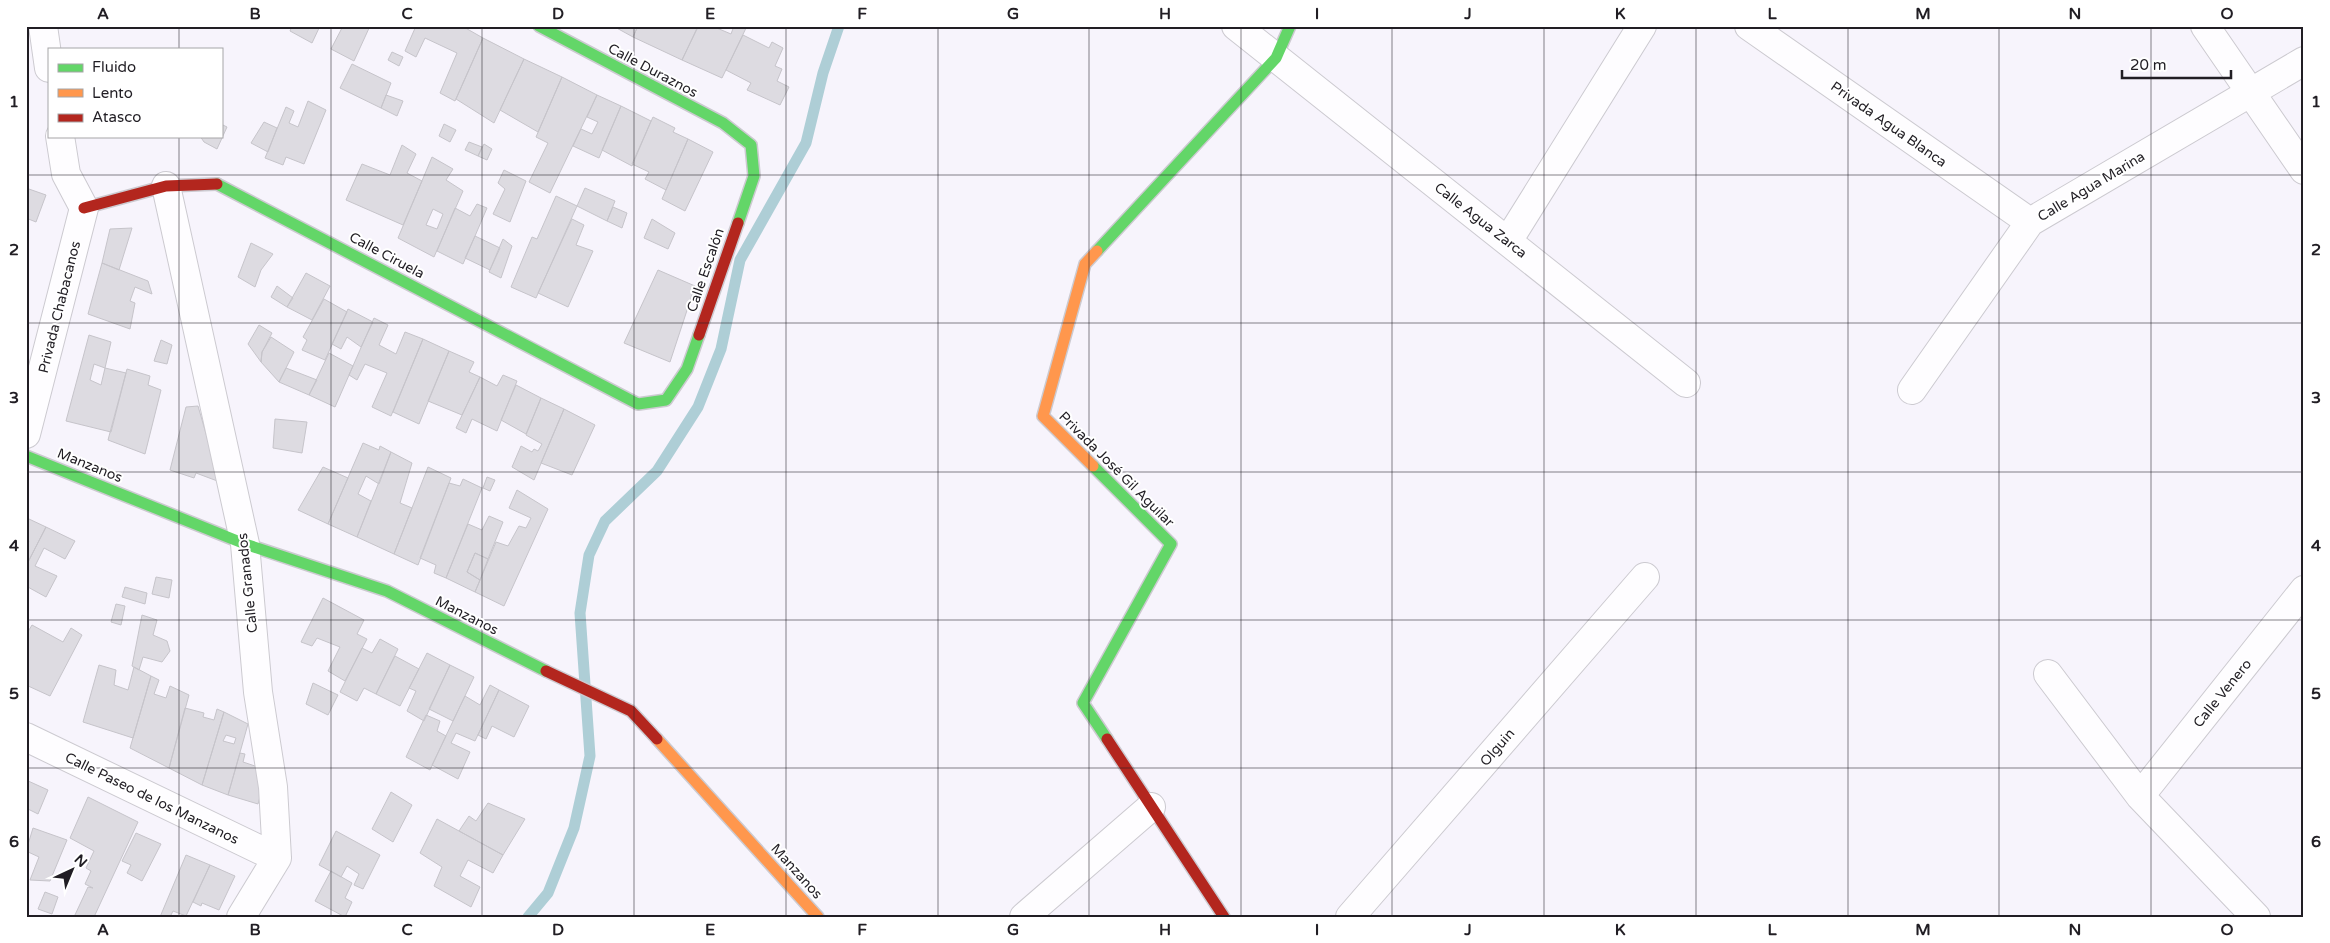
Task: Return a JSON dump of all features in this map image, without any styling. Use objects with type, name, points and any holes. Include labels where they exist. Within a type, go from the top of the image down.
[{"type":"street","points":[[43,26],[48,61]]},
{"type":"street","name":"Calle Duraznos","points":[[539,26],[723,123],[751,145]]},
{"type":"street","name":"Calle Agua Zarca","points":[[1236,26],[1686,383]]},
{"type":"street","points":[[1276,58],[1290,26]]},
{"type":"street","points":[[1508,241],[1642,26]]},
{"type":"street","name":"Privada Agua Blanca","points":[[1748,26],[2030,222]]},
{"type":"street","points":[[2205,26],[2304,170]]},
{"type":"street","name":"Privada José Gil Aguilar","points":[[1224,917],[1083,703],[1171,544],[1043,416],[1085,264],[1276,58]]},
{"type":"street","name":"Calle Agua Marina","points":[[1912,390],[2030,222],[2251,94],[2304,61]]},
{"type":"street","points":[[60,138],[66,174],[84,208]]},
{"type":"street","name":"Calle Escalón","points":[[666,400],[687,369],[754,176],[751,145]]},
{"type":"street","name":"Calle Ciruela","points":[[84,208],[166,186],[217,184],[638,404],[666,400]]},
{"type":"street","name":"Calle Granados","points":[[166,186],[246,544],[258,692],[273,787],[277,858]]},
{"type":"street","name":"Privada Chabacanos","points":[[26,434],[84,208]]},
{"type":"street","name":"Manzanos","points":[[26,456],[246,544],[387,591],[546,671],[631,711],[818,917]]},
{"type":"street","name":"Olguin","points":[[1350,917],[1644,577]]},
{"type":"street","name":"Calle Venero","points":[[2140,796],[2304,590]]},
{"type":"street","points":[[2048,674],[2140,796],[2256,917]]},
{"type":"street","name":"Calle Paseo de los Manzanos","points":[[26,737],[277,858]]},
{"type":"street","points":[[1024,917],[1151,807]]},
{"type":"street","points":[[242,917],[277,858]]},
{"type":"building","points":[[292,26],[320,26],[312,43],[290,31]]},
{"type":"building","points":[[343,26],[370,26],[354,61],[331,49]]},
{"type":"building","points":[[416,26],[462,26],[483,38],[455,101],[440,93],[457,53],[425,38],[416,57],[405,51]]},
{"type":"building","points":[[613,26],[638,26],[633,37]]},
{"type":"building","points":[[638,26],[698,27],[682,60],[633,37]]},
{"type":"building","points":[[698,26],[712,26],[731,34],[734,26],[747,26],[722,78],[682,60]]},
{"type":"building","points":[[743,35],[769,48],[772,42],[783,48],[775,66],[782,69],[777,81],[789,87],[780,105],[747,90],[751,83],[726,70]]},
{"type":"building","points":[[483,38],[524,59],[494,123],[456,99]]},
{"type":"building","points":[[392,52],[403,57],[399,66],[388,60]]},
{"type":"building","points":[[524,59],[562,77],[538,132],[500,110]]},
{"type":"building","points":[[352,64],[391,83],[381,108],[340,88]]},
{"type":"building","points":[[562,77],[597,95],[550,193],[529,182],[548,143],[536,137]]},
{"type":"building","points":[[386,95],[403,101],[397,116],[381,108]]},
{"type":"building","points":[[597,95],[621,106],[599,158],[573,146],[581,129],[592,134],[598,122],[587,117]]},
{"type":"building","points":[[308,101],[326,110],[304,164],[286,157],[283,165],[265,158],[286,107],[294,111],[289,123],[298,127]]},
{"type":"building","points":[[621,106],[651,121],[632,166],[602,150]]},
{"type":"building","points":[[653,117],[675,128],[673,132],[688,139],[666,190],[645,179],[649,172],[632,164]]},
{"type":"building","points":[[264,122],[277,128],[268,152],[251,143]]},
{"type":"building","points":[[222,124],[227,127],[222,138]]},
{"type":"building","points":[[444,124],[456,130],[450,142],[439,136]]},
{"type":"building","points":[[201,138],[222,138],[217,149],[204,142]]},
{"type":"building","points":[[688,139],[713,152],[685,211],[662,199]]},
{"type":"building","points":[[469,142],[482,147],[478,156],[465,150]]},
{"type":"building","points":[[484,144],[492,149],[487,160],[478,156]]},
{"type":"building","points":[[402,145],[416,154],[407,173],[422,181],[403,225],[346,200],[362,164],[390,175]]},
{"type":"building","points":[[432,157],[453,169],[446,180],[463,191],[434,257],[398,238]],"holes":[[[433,209],[443,214],[437,229],[426,225]]]},
{"type":"building","points":[[504,170],[526,181],[510,222],[493,214],[505,189],[498,183]]},
{"type":"building","points":[[26,188],[46,195],[36,222],[26,218]]},
{"type":"building","points":[[585,188],[615,201],[607,221],[577,206]]},
{"type":"building","points":[[556,196],[577,206],[536,298],[511,287],[532,237],[537,239]]},
{"type":"building","points":[[477,204],[487,208],[463,264],[437,251],[455,208],[470,216]]},
{"type":"building","points":[[613,207],[627,213],[622,228],[607,221]]},
{"type":"building","points":[[572,219],[584,225],[576,245],[593,251],[568,307],[538,293]]},
{"type":"building","points":[[652,219],[675,233],[668,249],[644,238]]},
{"type":"building","points":[[132,228],[119,270],[102,263],[110,229]]},
{"type":"building","points":[[475,236],[500,248],[490,270],[465,258]]},
{"type":"building","points":[[503,239],[512,246],[501,278],[489,272]]},
{"type":"building","points":[[251,243],[273,254],[261,270],[255,287],[238,277]]},
{"type":"building","points":[[102,263],[148,281],[152,294],[135,287],[130,301],[135,303],[130,329],[88,314]]},
{"type":"building","points":[[658,270],[695,286],[670,362],[624,343]]},
{"type":"building","points":[[306,273],[330,286],[312,320],[287,307]]},
{"type":"building","points":[[277,286],[293,298],[287,307],[271,297]]},
{"type":"building","points":[[324,299],[347,312],[325,360],[302,350],[307,340],[303,337]]},
{"type":"building","points":[[348,309],[373,322],[361,347],[347,337],[341,349],[332,344]]},
{"type":"building","points":[[374,318],[388,325],[379,345],[396,354],[405,332],[423,339],[391,416],[372,407],[387,373],[365,364],[357,380],[349,375]]},
{"type":"building","points":[[259,325],[272,333],[262,352],[261,362],[248,344]]},
{"type":"building","points":[[89,335],[111,342],[105,368],[126,373],[111,432],[66,421]],"holes":[[[94,364],[105,368],[101,385],[90,380]]]},
{"type":"building","points":[[271,337],[294,352],[279,382],[261,362],[262,352]]},
{"type":"building","points":[[423,339],[449,351],[419,424],[393,412]]},
{"type":"building","points":[[161,340],[172,345],[167,364],[154,361]]},
{"type":"building","points":[[449,351],[474,362],[469,372],[480,377],[462,415],[428,401]]},
{"type":"building","points":[[329,353],[353,366],[335,407],[309,395]]},
{"type":"building","points":[[286,368],[317,380],[309,395],[279,382]]},
{"type":"building","points":[[127,369],[150,376],[148,385],[161,390],[145,454],[108,440]]},
{"type":"building","points":[[503,375],[517,381],[497,431],[472,419],[466,433],[456,428],[480,377],[497,386]]},
{"type":"building","points":[[516,385],[541,398],[526,434],[501,420]]},
{"type":"building","points":[[541,398],[564,409],[534,480],[512,467],[521,446],[532,452],[534,449],[538,451],[542,444],[526,435]]},
{"type":"building","points":[[198,406],[220,482],[196,473],[194,478],[170,470],[186,407]]},
{"type":"building","points":[[564,409],[595,425],[572,475],[541,463]]},
{"type":"building","points":[[275,419],[307,422],[302,453],[273,448]]},
{"type":"building","points":[[363,443],[379,450],[380,446],[391,452],[379,484],[366,476],[358,494],[371,501],[357,537],[328,524]]},
{"type":"building","points":[[391,452],[412,463],[400,503],[412,508],[394,554],[357,537]]},
{"type":"building","points":[[323,467],[348,478],[328,524],[298,510]]},
{"type":"building","points":[[428,467],[451,478],[418,565],[394,554]]},
{"type":"building","points":[[487,477],[495,480],[490,491],[483,488]]},
{"type":"building","points":[[463,479],[482,488],[446,578],[434,573],[436,565],[420,558],[449,483],[460,486]]},
{"type":"building","points":[[517,490],[548,509],[504,606],[475,592],[496,542],[508,546],[519,526],[526,528],[531,518],[509,508]]},
{"type":"building","points":[[489,516],[503,522],[488,559],[475,553],[467,572],[480,580],[475,592],[446,578],[468,524],[482,530]]},
{"type":"building","points":[[29,519],[46,527],[26,566],[26,546],[29,541],[26,540],[26,525]]},
{"type":"building","points":[[46,527],[75,541],[65,559],[44,548],[35,566],[57,576],[46,597],[26,586],[26,566]]},
{"type":"building","points":[[475,553],[488,559],[480,580],[467,572]]},
{"type":"building","points":[[156,577],[172,580],[169,598],[152,594]]},
{"type":"building","points":[[125,587],[147,593],[145,604],[122,597]]},
{"type":"building","points":[[323,598],[364,620],[357,634],[367,639],[345,681],[328,671],[340,647],[317,638],[312,646],[301,642]]},
{"type":"building","points":[[116,604],[125,606],[121,625],[111,622]]},
{"type":"building","points":[[142,615],[157,620],[153,635],[167,641],[170,651],[162,662],[143,657],[139,670],[132,666]]},
{"type":"building","points":[[32,625],[63,642],[71,628],[82,635],[50,696],[26,685],[26,635]]},
{"type":"building","points":[[380,639],[398,649],[376,694],[364,688],[357,701],[340,692],[362,648],[372,653]]},
{"type":"building","points":[[427,653],[450,665],[424,721],[407,711],[416,691],[409,688]]},
{"type":"building","points":[[395,656],[419,669],[400,706],[376,694]]},
{"type":"building","points":[[99,665],[116,670],[114,685],[128,690],[134,667],[151,676],[133,738],[83,722]]},
{"type":"building","points":[[450,665],[474,677],[453,721],[429,709]]},
{"type":"building","points":[[151,676],[159,680],[154,694],[166,698],[170,686],[189,695],[169,768],[130,748]]},
{"type":"building","points":[[313,683],[338,695],[328,715],[306,704]]},
{"type":"building","points":[[490,685],[499,690],[475,741],[456,733],[451,743],[470,752],[458,779],[432,765],[465,696],[480,705]]},
{"type":"building","points":[[499,690],[529,706],[514,737],[492,726],[486,739],[478,735]]},
{"type":"building","points":[[185,708],[204,713],[203,717],[214,720],[217,709],[224,712],[202,785],[169,768]]},
{"type":"building","points":[[224,712],[248,724],[228,795],[202,785]],"holes":[[[226,735],[236,738],[234,744],[223,741]]]},
{"type":"building","points":[[426,715],[440,721],[437,731],[446,736],[430,770],[406,757]]},
{"type":"building","points":[[240,753],[245,754],[243,762],[267,770],[258,804],[228,795]]},
{"type":"building","points":[[26,780],[48,790],[38,814],[26,808]]},
{"type":"building","points":[[391,792],[412,805],[393,842],[372,829]]},
{"type":"building","points":[[88,797],[138,822],[94,917],[74,917],[88,887],[93,888],[85,884],[91,871],[86,868],[94,851],[70,838]]},
{"type":"building","points":[[488,803],[525,819],[503,855],[459,831],[469,816],[476,821]]},
{"type":"building","points":[[437,819],[503,855],[493,873],[468,860],[460,876],[480,887],[471,907],[434,886],[442,867],[420,853]]},
{"type":"building","points":[[33,828],[67,840],[50,881],[30,880],[39,857],[26,851]]},
{"type":"building","points":[[336,831],[380,855],[363,889],[354,885],[359,874],[347,866],[341,877],[319,865]]},
{"type":"building","points":[[136,833],[161,844],[142,881],[127,873],[131,865],[122,861]]},
{"type":"building","points":[[186,855],[210,865],[186,916],[173,911],[170,917],[160,917]]},
{"type":"building","points":[[210,865],[235,876],[219,910],[202,903],[201,906],[193,902]]},
{"type":"building","points":[[331,871],[352,883],[345,898],[352,902],[345,917],[315,901]]},
{"type":"building","points":[[45,892],[58,897],[52,914],[38,909]]},
{"type":"waterway","points":[[528,917],[548,893],[574,828],[590,756],[580,613],[589,555],[605,521],[657,471],[698,407],[721,349],[740,260],[806,143],[823,73],[839,26]]},
{"type":"traffic: fast","points":[[539,26],[723,123],[751,145],[754,176],[738,223]]},
{"type":"traffic: fast","points":[[1097,251],[1276,58],[1290,26]]},
{"type":"traffic: fast","points":[[217,184],[638,404],[666,400],[687,369],[699,335]]},
{"type":"traffic: fast","points":[[26,456],[245,544],[387,591],[546,671]]},
{"type":"traffic: fast","points":[[1093,466],[1171,544],[1083,703],[1107,739]]},
{"type":"traffic: slow","points":[[1093,466],[1043,416],[1085,264],[1097,251]]},
{"type":"traffic: slow","points":[[657,739],[818,917]]},
{"type":"traffic: jam","points":[[84,208],[166,186],[217,184]]},
{"type":"traffic: jam","points":[[699,335],[738,223]]},
{"type":"traffic: jam","points":[[546,671],[631,711],[657,739]]},
{"type":"traffic: jam","points":[[1107,739],[1224,917]]}]
